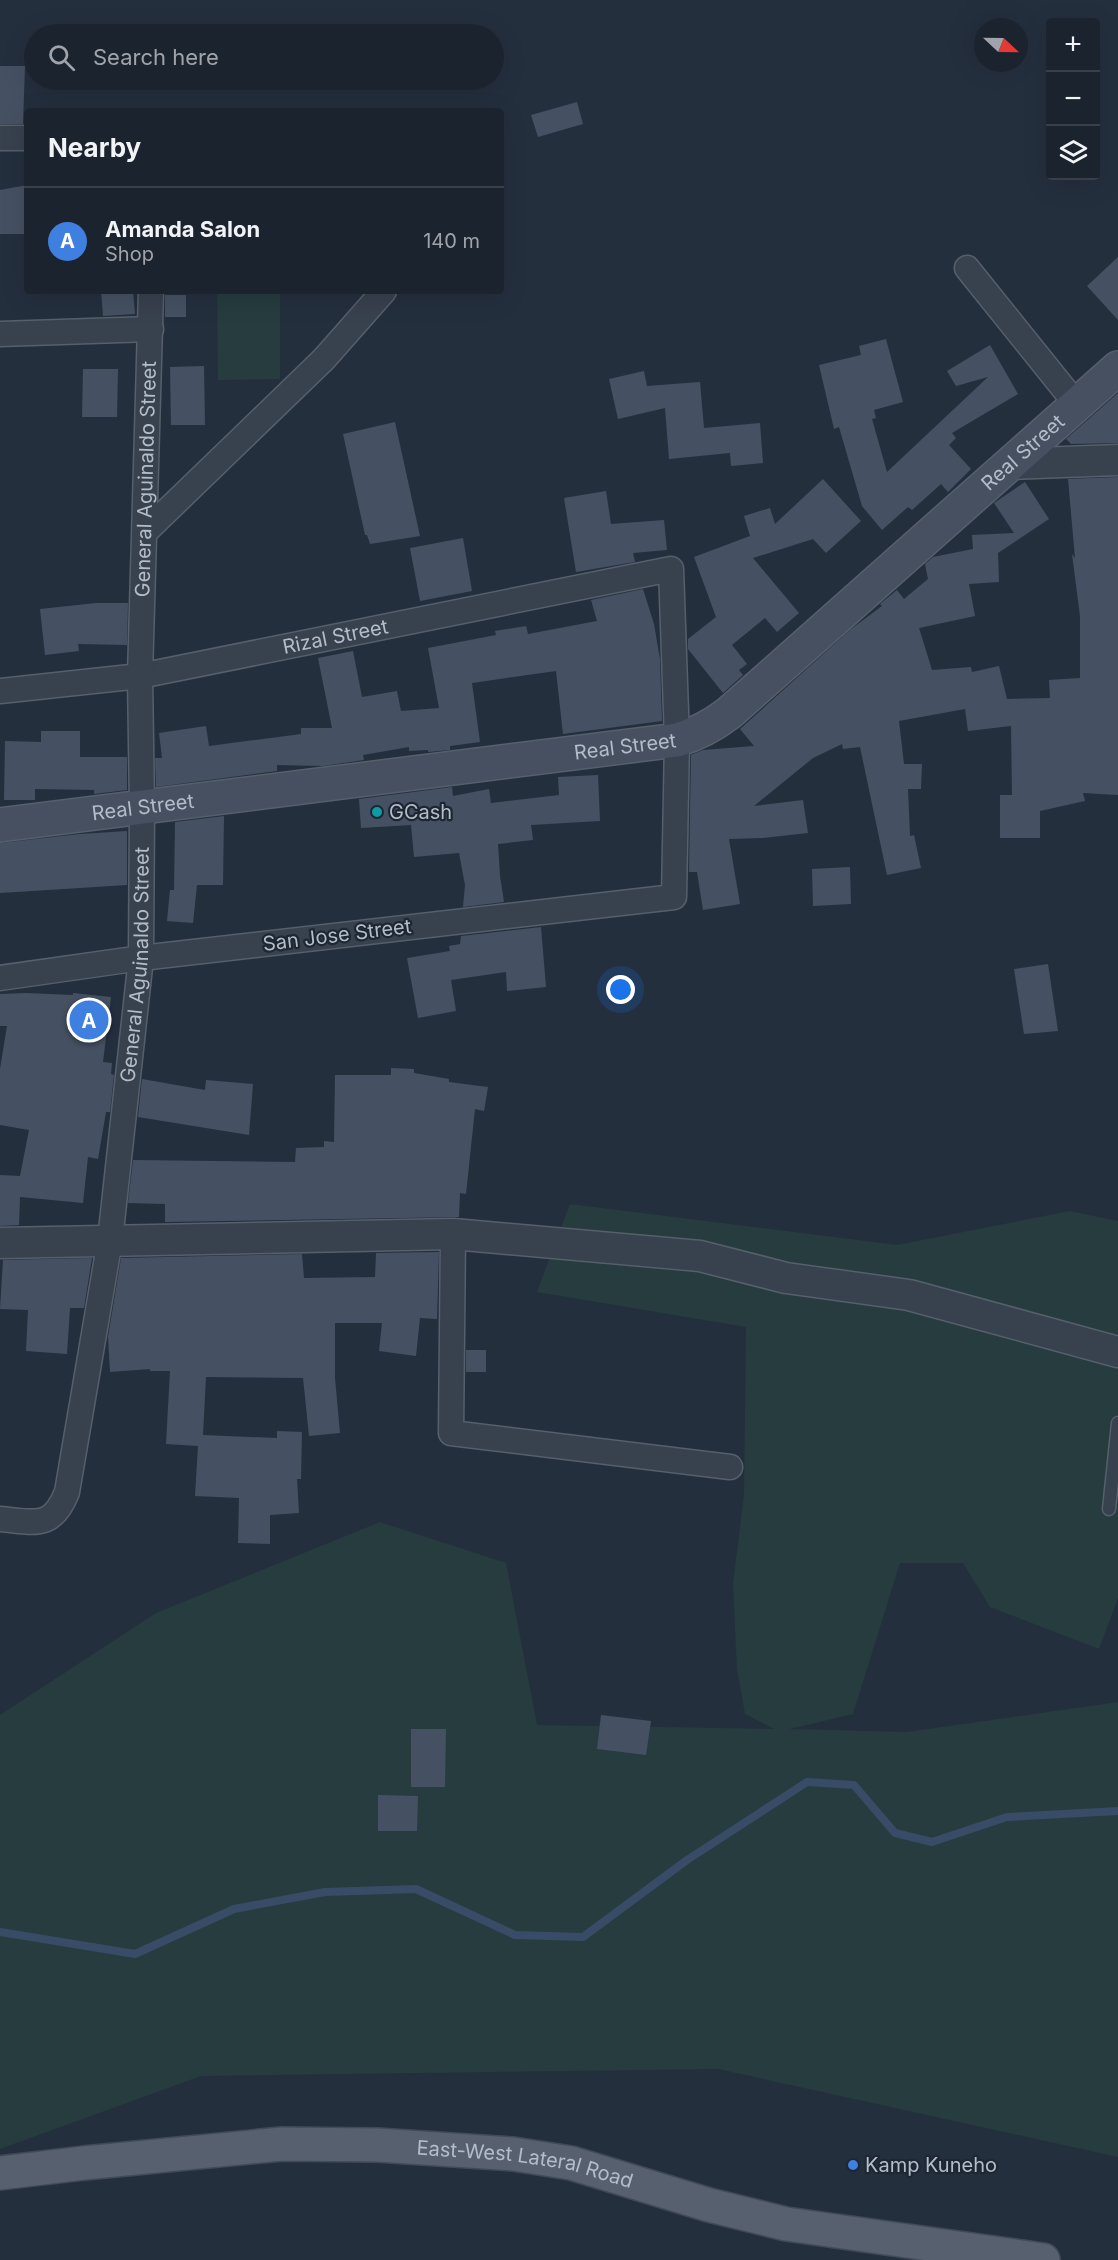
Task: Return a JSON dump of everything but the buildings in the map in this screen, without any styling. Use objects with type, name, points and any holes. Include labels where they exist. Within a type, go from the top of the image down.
[{"type":"main road","name":"Real Street","points":[[0,825],[677,740],[692,736],[712,726],[729,713],[1118,368]]},
{"type":"main road","name":"East-West Lateral Road","points":[[0,2173],[107,2160],[282,2144],[377,2145],[513,2154],[543,2157],[593,2169],[709,2205],[786,2224],[1043,2260]]},
{"type":"street","points":[[0,138],[24,138]]},
{"type":"street","points":[[967,268],[1077,405]]},
{"type":"street","name":"General Aguinaldo Street","points":[[0,1519],[30,1522],[49,1520],[61,1508],[67,1492],[110,1240],[141,958],[140,676],[151,294]]},
{"type":"street","points":[[145,532],[324,358],[381,294]]},
{"type":"street","points":[[0,334],[151,329]]},
{"type":"street","points":[[1010,464],[1118,460]]},
{"type":"street","name":"Rizal Street","points":[[0,691],[140,676],[671,569],[677,740]]},
{"type":"street","name":"San Jose Street","points":[[0,978],[141,958],[674,897],[677,740]]},
{"type":"street","points":[[453,1234],[451,1433],[730,1467]]},
{"type":"street","points":[[0,1243],[453,1234],[700,1256],[786,1278],[909,1295],[1118,1352]]},
{"type":"lane","points":[[1109,1509],[1118,1424]]},
{"type":"green space","points":[[217,294],[280,294],[280,379],[218,380]]},
{"type":"green space","points":[[570,1204],[897,1245],[1070,1211],[1118,1221],[1118,1598],[1099,1649],[990,1607],[963,1563],[900,1563],[853,1714],[790,1729],[907,1732],[1118,1702],[1118,2157],[718,2069],[201,2076],[0,2149],[0,1715],[156,1613],[380,1522],[506,1563],[537,1725],[774,1729],[745,1714],[737,1669],[733,1584],[744,1494],[746,1327],[537,1292]]},
{"type":"waterway","points":[[0,1932],[135,1954],[234,1909],[325,1892],[416,1889],[515,1935],[583,1937],[687,1860],[807,1782],[854,1785],[895,1833],[932,1842],[1007,1817],[1118,1811]]},
{"type":"place","name":"GCash","points":[[377,812]]},
{"type":"place","name":"Amanda Salon","points":[[89,1020]]},
{"type":"place","name":"Kamp Kuneho","points":[[853,2165]]}]
